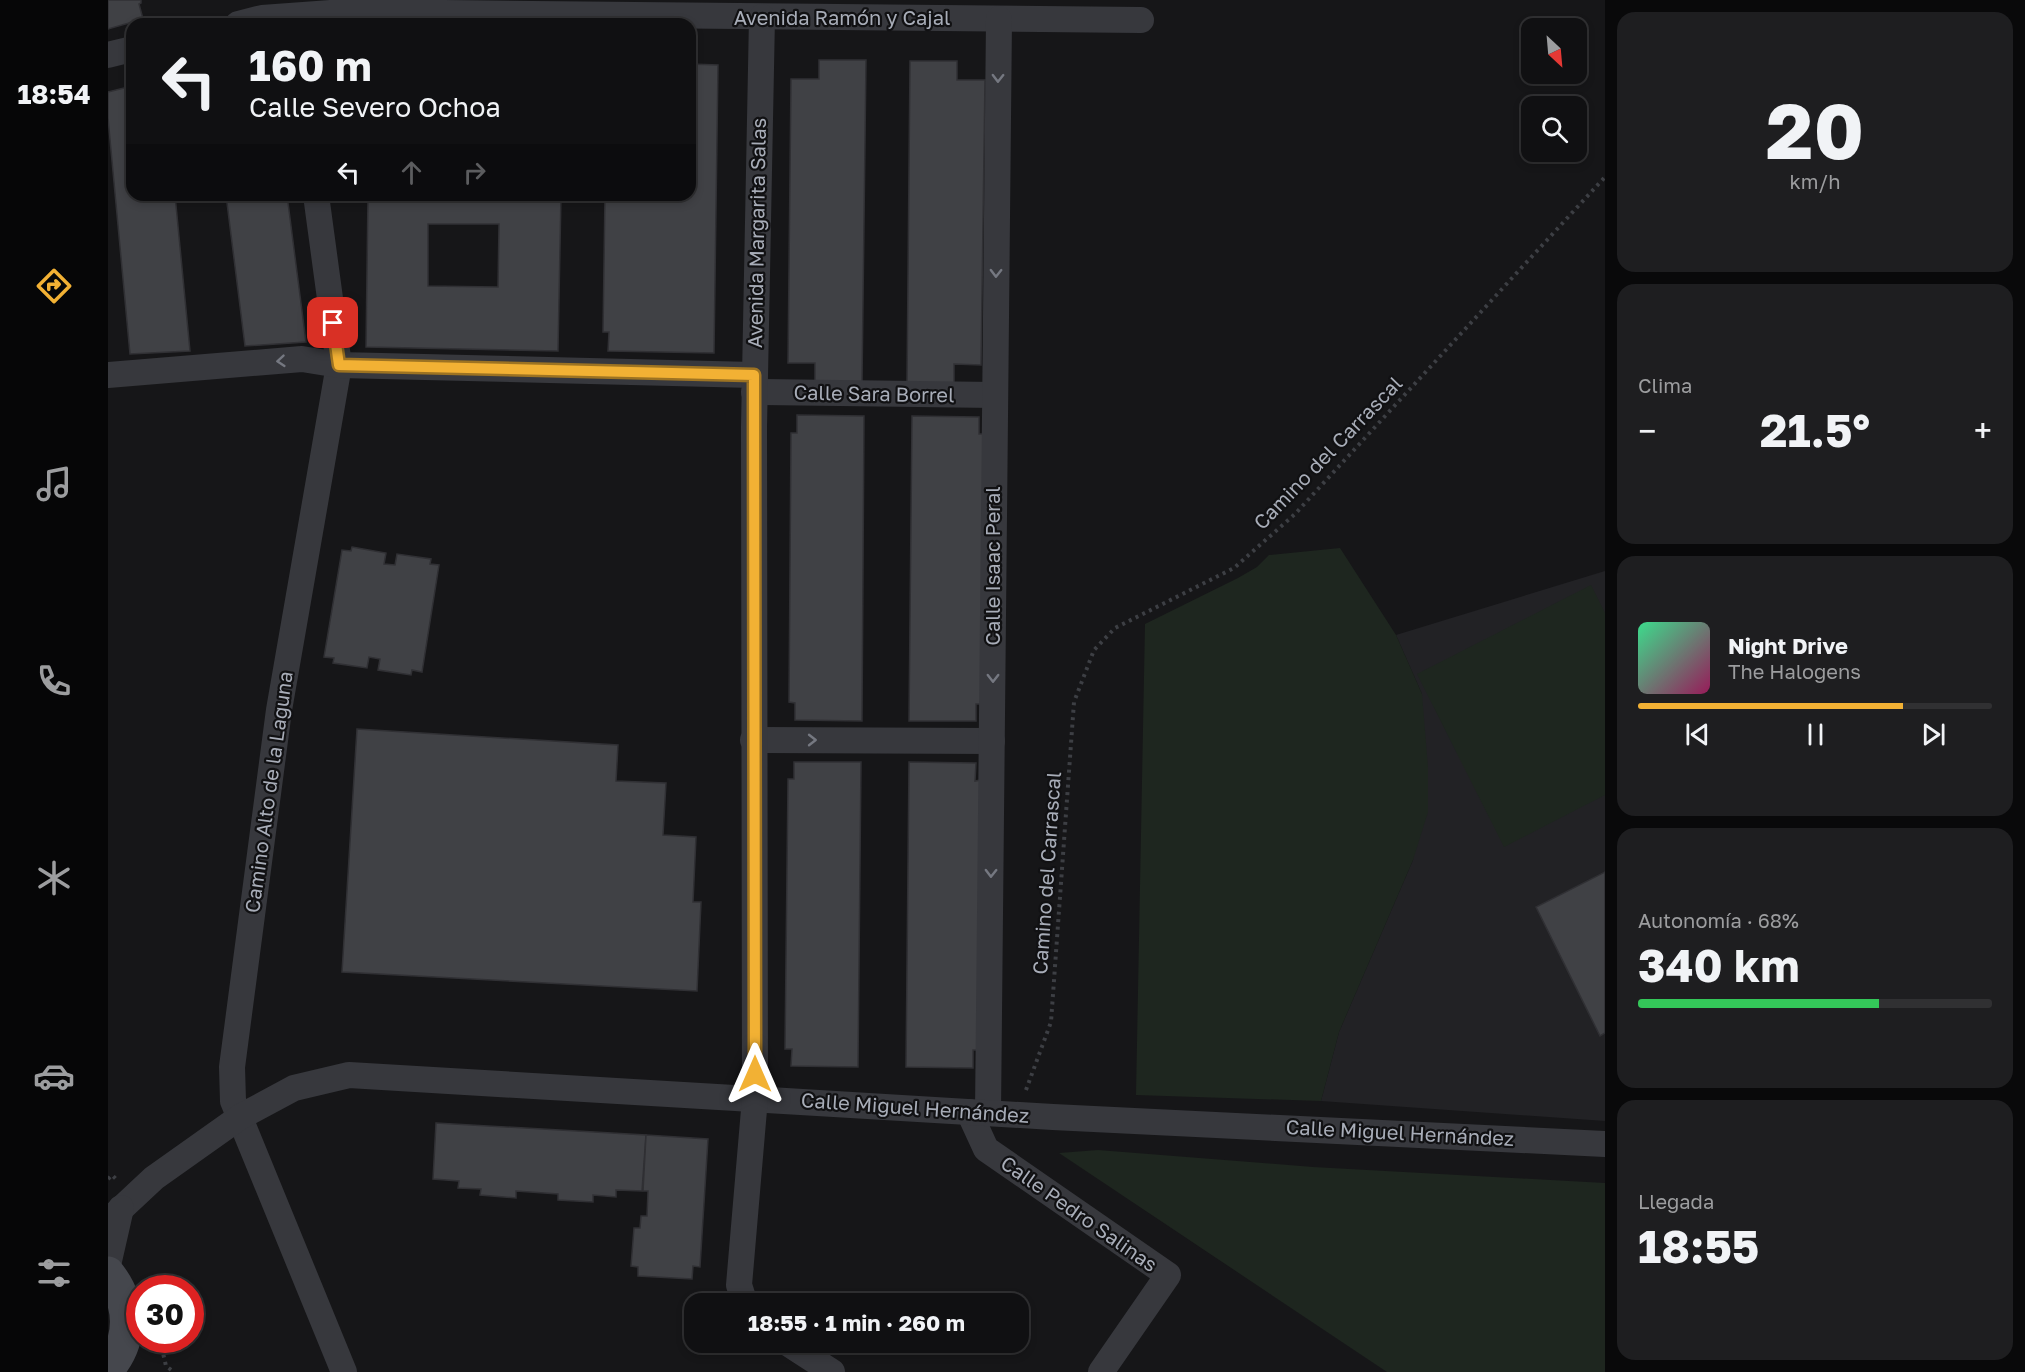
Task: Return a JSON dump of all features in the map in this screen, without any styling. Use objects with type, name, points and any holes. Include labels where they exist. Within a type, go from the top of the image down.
[{"type":"main road","points":[[108,1273],[124,1298],[128,1322],[125,1340],[118,1357],[108,1370]]},
{"type":"main road","points":[[125,1340],[135,1372]]},
{"type":"street","name":"Avenida Ramón y Cajal","points":[[262,18],[292,13],[344,12],[1141,20]]},
{"type":"street","name":"Avenida Margarita Salas","points":[[742,1293],[739,1285],[754,1098],[754,384],[762,17]]},
{"type":"street","name":"Calle Isaac Peral","points":[[979,1113],[992,741],[999,19]]},
{"type":"street","points":[[108,55],[126,50]]},
{"type":"street","name":"Camino Alto de la Laguna","points":[[317,201],[339,365],[271,768],[232,1067],[233,1101],[344,1372]]},
{"type":"street","name":"Calle Sara Borrel","points":[[108,375],[302,359],[339,365],[994,395]]},
{"type":"street","points":[[753,740],[992,741]]},
{"type":"street","name":"Calle Miguel Hernández","points":[[108,1265],[114,1214],[154,1178],[240,1117],[294,1088],[349,1075],[979,1113],[1605,1144]]},
{"type":"street","name":"Calle Pedro Salinas","points":[[979,1113],[986,1149],[1168,1275],[1101,1372]]},
{"type":"street","points":[[803,1353],[832,1372]]},
{"type":"path","name":"Camino del Carrascal","points":[[1016,1115],[1051,1022],[1074,702],[1094,650],[1115,628],[1233,568],[1295,514],[1605,177]]},
{"type":"path","points":[[163,1353],[166,1366],[174,1372]]},
{"type":"shaded area","points":[[1340,548],[1396,635],[1422,694],[1428,767],[1428,812],[1413,860],[1339,1032],[1321,1101],[1136,1095],[1145,624],[1238,578],[1257,567],[1269,555]]},
{"type":"shaded area","points":[[1605,571],[1605,1121],[1321,1101],[1339,1032],[1413,860],[1422,694],[1396,635]]},
{"type":"shaded area","points":[[1591,585],[1605,613],[1605,795],[1504,847],[1417,674]]},
{"type":"shaded area","points":[[1098,1150],[1313,1167],[1605,1183],[1605,1372],[1387,1372],[1059,1153]]},
{"type":"building","points":[[108,0],[141,0],[139,4],[143,18],[126,18],[126,24],[108,29]]},
{"type":"building","points":[[819,60],[866,60],[862,383],[815,382],[815,363],[788,363],[791,79],[819,79]]},
{"type":"building","points":[[910,61],[957,61],[957,80],[985,80],[981,365],[954,364],[954,384],[907,383]]},
{"type":"building","points":[[696,64],[718,65],[714,353],[608,351],[609,332],[603,332],[605,201],[696,201]]},
{"type":"building","points":[[126,88],[126,201],[176,201],[190,351],[130,354],[108,118],[108,92]]},
{"type":"building","points":[[227,201],[288,201],[306,342],[245,346]]},
{"type":"building","points":[[368,201],[561,201],[558,351],[366,347]],"holes":[[[428,224],[499,224],[498,287],[428,286]]]},
{"type":"building","points":[[797,415],[864,416],[862,721],[795,720],[795,703],[789,702],[791,433],[797,433]]},
{"type":"building","points":[[912,416],[979,417],[979,434],[985,434],[982,704],[976,704],[976,721],[909,721]]},
{"type":"building","points":[[352,547],[386,553],[384,564],[395,565],[397,554],[431,559],[430,564],[439,565],[422,672],[412,670],[411,675],[378,670],[380,659],[369,657],[367,668],[333,663],[334,658],[324,657],[342,550],[351,551]]},
{"type":"building","points":[[357,729],[618,745],[616,781],[666,783],[663,835],[696,837],[693,902],[701,902],[697,991],[342,972]]},
{"type":"building","points":[[794,762],[861,762],[858,1067],[791,1066],[792,1049],[785,1049],[788,779],[794,779]]},
{"type":"building","points":[[909,762],[976,763],[975,781],[981,780],[979,1050],[973,1050],[973,1068],[906,1067]]},
{"type":"building","points":[[1605,872],[1605,1033],[1600,1036],[1536,907]]},
{"type":"building","points":[[436,1123],[646,1135],[642,1191],[616,1190],[616,1197],[593,1195],[593,1202],[558,1200],[558,1194],[516,1191],[516,1198],[480,1195],[481,1189],[458,1188],[459,1181],[433,1179]]},
{"type":"building","points":[[646,1135],[708,1139],[700,1267],[693,1266],[692,1279],[638,1276],[638,1267],[631,1266],[634,1228],[640,1228],[641,1216],[647,1216],[648,1191],[643,1191]]},
{"type":"route","points":[[333,323],[339,365],[754,375],[755,1074]]}]
